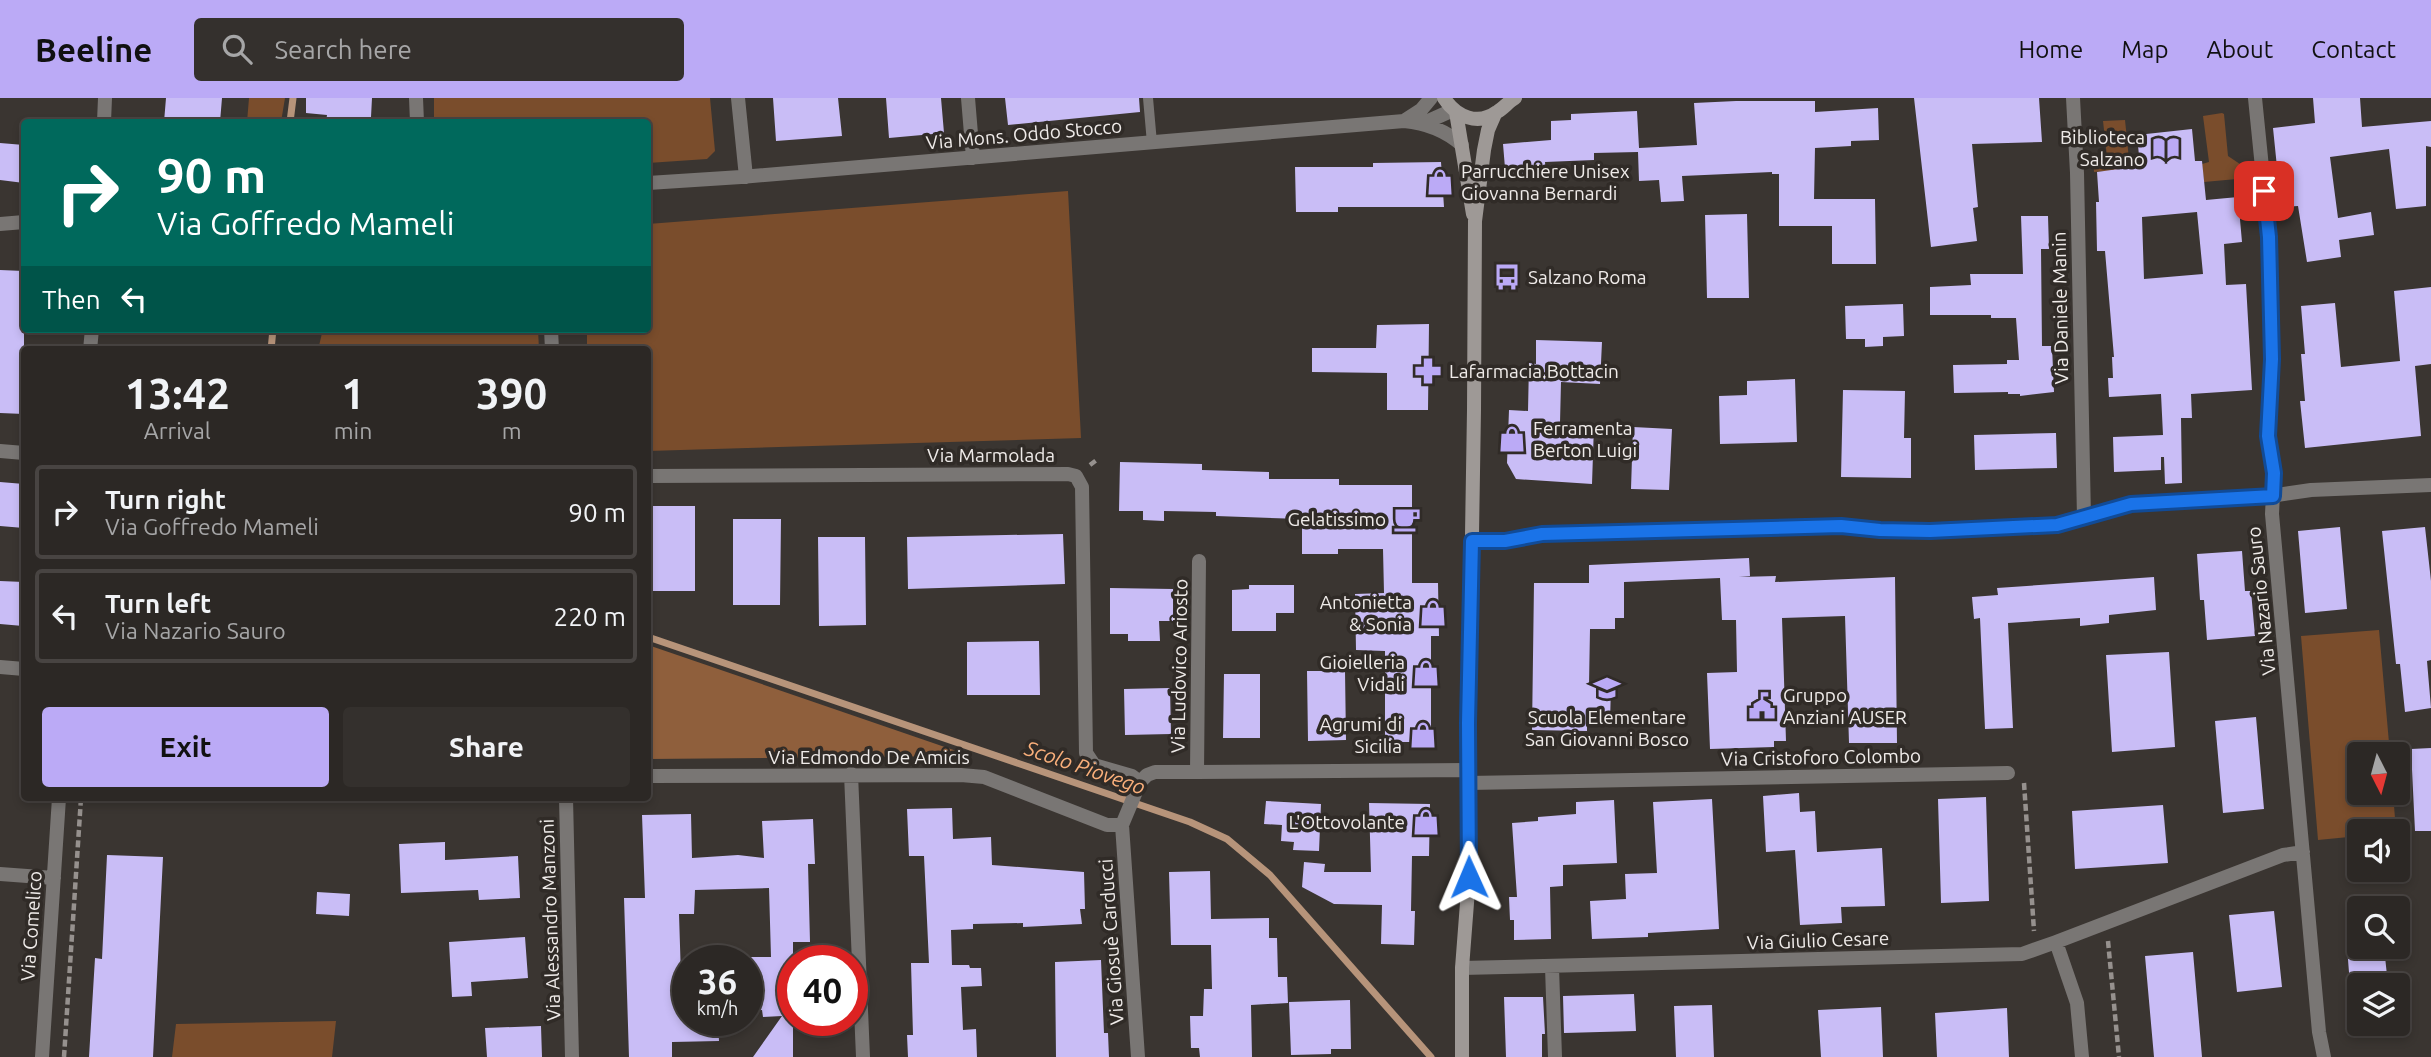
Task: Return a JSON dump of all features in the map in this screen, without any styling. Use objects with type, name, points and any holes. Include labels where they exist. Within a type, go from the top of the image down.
[{"type":"street","points":[[104,119],[105,98]]},
{"type":"street","points":[[416,98],[417,119]]},
{"type":"street","points":[[738,98],[746,177]]},
{"type":"street","points":[[968,98],[972,158]]},
{"type":"street","points":[[1404,121],[1421,110],[1431,98]]},
{"type":"street","name":"Via Daniele Manin","points":[[2073,98],[2084,518]]},
{"type":"street","name":"Via Nazario Sauro","points":[[2255,98],[2269,237],[2272,359],[2268,436],[2274,473],[2272,514],[2319,1032],[2324,1057]]},
{"type":"street","points":[[1451,107],[1471,118],[1488,118],[1510,100]]},
{"type":"street","points":[[1424,123],[1451,107]]},
{"type":"street","points":[[1451,107],[1462,145],[1475,221]]},
{"type":"street","points":[[1462,1057],[1462,968],[1469,877],[1475,221],[1484,150],[1495,114]]},
{"type":"street","name":"Via Mons. Oddo Stocco","points":[[651,183],[1404,121],[1424,123],[1452,136],[1462,145]]},
{"type":"street","points":[[0,224],[21,222]]},
{"type":"street","points":[[0,451],[21,453]]},
{"type":"street","name":"Via Marmolada","points":[[651,476],[1076,476],[1082,487],[1086,753],[1094,765],[1124,773],[1137,787]]},
{"type":"street","points":[[1472,541],[1505,541],[1542,534],[1841,526],[1930,531],[2057,525],[2131,504],[2273,496],[2311,490],[2431,485]]},
{"type":"street","name":"Via Ludovico Ariosto","points":[[1197,772],[1199,561]]},
{"type":"street","points":[[0,667],[21,669]]},
{"type":"street","points":[[1124,819],[1137,787],[1147,775],[1154,772],[1468,777]]},
{"type":"street","name":"Via Cristoforo Colombo","points":[[1468,777],[2008,773]]},
{"type":"street","points":[[850,774],[863,1057]]},
{"type":"street","name":"Via Edmondo De Amicis","points":[[651,776],[850,774],[984,777],[1107,825],[1124,819]]},
{"type":"street","name":"Via Comelico","points":[[41,1057],[59,801]]},
{"type":"street","name":"Via Alessandro Manzoni","points":[[566,801],[574,1057]]},
{"type":"street","name":"Via Giosuè Carducci","points":[[1124,819],[1138,1057]]},
{"type":"street","name":"Via Giulio Cesare","points":[[1462,968],[2022,954],[2283,855],[2302,852]]},
{"type":"street","points":[[0,874],[54,878]]},
{"type":"street","points":[[2056,943],[2077,1003],[2082,1057]]},
{"type":"street","points":[[1552,967],[1555,1057]]},
{"type":"lane","points":[[1149,98],[1152,143]]},
{"type":"path","points":[[2008,773],[2008,781],[2024,781],[2033,931],[2043,931]]},
{"type":"path","points":[[64,1057],[81,801]]},
{"type":"path","points":[[2103,924],[2108,934],[2119,1057]]},
{"type":"shaded area","points":[[249,98],[285,98],[282,119],[247,119]]},
{"type":"shaded area","points":[[434,98],[710,98],[715,151],[707,159],[651,163],[651,119],[434,119]]},
{"type":"shaded area","points":[[2222,113],[2228,156],[2246,168],[2248,178],[2204,182],[2202,164],[2209,162],[2203,116]]},
{"type":"shaded area","points":[[2125,120],[2130,169],[2094,172],[2093,158],[2107,157],[2103,121]]},
{"type":"shaded area","points":[[1068,191],[1081,438],[651,451],[651,346],[587,346],[587,333],[651,333],[651,224]]},
{"type":"shaded area","points":[[322,333],[538,333],[539,346],[319,346]]},
{"type":"shaded area","points":[[2379,630],[2389,742],[2347,742],[2347,805],[2394,805],[2395,819],[2347,819],[2347,837],[2318,840],[2301,636]]},
{"type":"shaded area","points":[[651,646],[971,756],[651,759]]},
{"type":"shaded area","points":[[336,1021],[332,1057],[172,1057],[176,1024]]},
{"type":"building","points":[[166,98],[222,98],[220,119],[164,119]]},
{"type":"building","points":[[306,98],[372,98],[371,117],[326,119],[327,115],[306,113]]},
{"type":"building","points":[[773,98],[838,98],[842,136],[776,141]]},
{"type":"building","points":[[886,98],[941,98],[944,133],[889,138]]},
{"type":"building","points":[[1005,98],[1139,98],[1140,112],[1008,125]]},
{"type":"building","points":[[1914,98],[2039,98],[2042,142],[1972,144],[1978,207],[1973,208],[1977,241],[1931,247]]},
{"type":"building","points":[[2313,98],[2360,98],[2362,127],[2431,121],[2431,147],[2426,146],[2426,206],[2396,209],[2389,149],[2330,157],[2338,218],[2371,212],[2374,235],[2339,240],[2341,257],[2307,262],[2298,206],[2281,207],[2275,177],[2278,177],[2273,128],[2315,123]]},
{"type":"building","points":[[1815,101],[1815,112],[1878,108],[1879,140],[1851,141],[1851,146],[1815,148],[1814,199],[1875,199],[1876,264],[1832,264],[1832,226],[1779,226],[1779,174],[1772,172],[1682,176],[1684,201],[1661,202],[1659,180],[1639,181],[1638,152],[1594,153],[1594,160],[1545,162],[1546,175],[1506,180],[1503,144],[1551,140],[1551,121],[1571,120],[1571,114],[1637,111],[1639,148],[1697,145],[1694,103]]},
{"type":"building","points":[[2192,129],[2195,161],[2202,161],[2206,200],[2238,197],[2242,242],[2224,244],[2226,285],[2246,284],[2252,390],[2191,394],[2192,418],[2181,418],[2182,483],[2165,484],[2164,457],[2161,457],[2161,470],[2114,472],[2113,437],[2163,435],[2161,394],[2109,397],[2108,378],[2113,378],[2114,357],[2105,251],[2097,251],[2097,172],[2140,166],[2137,135]],"holes":[[[2197,212],[2203,274],[2144,279],[2142,217]]]},
{"type":"building","points":[[0,143],[21,145],[21,183],[0,180]]},
{"type":"building","points":[[1441,162],[1444,207],[1338,207],[1338,212],[1296,212],[1295,167],[1373,167],[1373,163]]},
{"type":"building","points":[[1747,214],[1749,298],[1707,298],[1705,215]]},
{"type":"building","points":[[2021,216],[2048,216],[2049,249],[2041,249],[2042,346],[2052,346],[2054,392],[2020,396],[2008,392],[1954,393],[1953,365],[2007,364],[2007,360],[2019,360],[2016,318],[1991,318],[1991,315],[1930,315],[1930,287],[1971,285],[1970,274],[2023,274]]},
{"type":"building","points":[[0,270],[21,271],[21,333],[24,333],[24,346],[21,346],[21,414],[0,413]]},
{"type":"building","points":[[2431,287],[2431,364],[2415,366],[2421,436],[2305,448],[2300,401],[2305,401],[2301,306],[2335,303],[2341,367],[2400,361],[2394,291]]},
{"type":"building","points":[[1903,304],[1904,336],[1883,337],[1883,346],[1865,347],[1865,339],[1846,339],[1845,306]]},
{"type":"building","points":[[1429,324],[1428,410],[1387,410],[1387,373],[1312,372],[1312,348],[1376,348],[1377,325]]},
{"type":"building","points":[[1536,340],[1602,342],[1600,384],[1561,382],[1560,423],[1594,425],[1592,484],[1516,479],[1507,463],[1509,410],[1528,411],[1529,363],[1536,364]]},
{"type":"building","points":[[1795,379],[1797,442],[1720,444],[1719,396],[1747,395],[1747,381]]},
{"type":"building","points":[[1843,390],[1905,391],[1904,438],[1911,438],[1911,478],[1841,477]]},
{"type":"building","points":[[1633,427],[1672,429],[1669,490],[1631,489]]},
{"type":"building","points":[[2056,433],[2057,468],[1975,470],[1974,435]]},
{"type":"building","points":[[1120,462],[1202,464],[1202,470],[1269,472],[1269,479],[1339,479],[1339,485],[1412,485],[1412,583],[1438,583],[1439,636],[1431,636],[1431,742],[1385,742],[1385,651],[1356,650],[1355,594],[1384,593],[1383,549],[1338,549],[1338,554],[1302,554],[1302,519],[1164,511],[1164,521],[1143,520],[1143,511],[1119,511]]},
{"type":"building","points":[[0,482],[21,484],[21,528],[0,526]]},
{"type":"building","points":[[651,506],[695,506],[695,591],[651,591]]},
{"type":"building","points":[[733,519],[781,519],[780,605],[733,605]]},
{"type":"building","points":[[2340,527],[2347,609],[2305,613],[2298,531]]},
{"type":"building","points":[[2425,527],[2431,581],[2431,660],[2427,661],[2431,708],[2405,712],[2400,664],[2396,664],[2382,531]]},
{"type":"building","points":[[1063,534],[1065,584],[908,589],[907,537]]},
{"type":"building","points":[[818,537],[865,537],[866,625],[819,626]]},
{"type":"building","points":[[2242,551],[2245,591],[2251,591],[2255,636],[2207,640],[2204,600],[2200,600],[2197,554]]},
{"type":"building","points":[[1749,558],[1750,576],[1739,577],[1776,576],[1775,582],[1895,577],[1897,743],[1849,743],[1845,616],[1782,618],[1786,741],[1774,741],[1774,747],[1710,749],[1707,673],[1737,672],[1736,620],[1722,620],[1720,578],[1624,582],[1624,618],[1615,618],[1615,629],[1590,629],[1589,685],[1611,686],[1610,722],[1587,722],[1587,731],[1532,730],[1534,583],[1589,583],[1589,565]]},
{"type":"building","points":[[2154,577],[2156,610],[2109,615],[2109,623],[2080,626],[2080,618],[2008,623],[2013,728],[1985,729],[1980,618],[1974,619],[1972,597],[1998,595],[1997,588]]},
{"type":"building","points":[[0,581],[21,582],[21,626],[0,624]]},
{"type":"building","points":[[1249,585],[1294,585],[1294,613],[1276,613],[1276,631],[1232,631],[1232,590],[1249,589]]},
{"type":"building","points":[[1110,588],[1173,589],[1173,621],[1159,621],[1160,641],[1128,641],[1128,634],[1110,634]]},
{"type":"building","points":[[1039,641],[1040,695],[967,695],[967,642]]},
{"type":"building","points":[[2169,652],[2175,747],[2112,752],[2106,655]]},
{"type":"building","points":[[1307,671],[1345,671],[1346,740],[1308,741]]},
{"type":"building","points":[[1224,674],[1260,674],[1260,738],[1223,738]]},
{"type":"building","points":[[1170,688],[1171,734],[1125,735],[1124,689]]},
{"type":"building","points":[[2256,717],[2264,809],[2223,813],[2215,721]]},
{"type":"building","points":[[2431,748],[2431,831],[2415,831],[2411,749]]},
{"type":"building","points":[[1799,793],[1800,812],[1815,811],[1817,852],[1882,848],[1885,906],[1841,907],[1842,923],[1800,925],[1795,850],[1766,852],[1763,796]]},
{"type":"building","points":[[1986,797],[1989,901],[1941,903],[1938,799]]},
{"type":"building","points":[[1712,799],[1719,929],[1648,933],[1648,937],[1592,939],[1590,901],[1626,899],[1625,874],[1657,873],[1653,802]]},
{"type":"building","points":[[1614,800],[1617,863],[1563,865],[1563,886],[1550,887],[1551,939],[1514,940],[1514,920],[1510,920],[1509,897],[1517,897],[1512,823],[1538,821],[1538,817],[1576,814],[1576,802]]},
{"type":"building","points":[[1266,801],[1321,804],[1319,851],[1293,850],[1294,842],[1281,841],[1282,825],[1264,824]]},
{"type":"building","points":[[1369,803],[1430,804],[1429,856],[1412,856],[1411,911],[1415,911],[1414,945],[1381,944],[1382,905],[1334,904],[1302,887],[1304,862],[1325,864],[1324,872],[1371,872]]},
{"type":"building","points":[[2163,805],[2168,863],[2075,869],[2072,811]]},
{"type":"building","points":[[952,808],[953,839],[991,837],[992,865],[1084,872],[1085,909],[1080,909],[1082,924],[1023,927],[1023,923],[973,924],[973,929],[951,930],[952,965],[981,968],[982,986],[961,987],[963,1030],[976,1029],[977,1057],[908,1057],[907,1035],[913,1035],[911,963],[929,963],[924,856],[909,856],[907,809]]},
{"type":"building","points":[[691,814],[692,858],[738,855],[764,858],[762,821],[813,819],[815,864],[808,864],[810,942],[777,945],[777,1016],[763,1017],[763,957],[771,957],[769,888],[695,890],[694,914],[679,914],[680,945],[672,945],[672,1036],[719,1036],[719,1041],[672,1042],[672,1057],[629,1057],[624,898],[645,898],[642,815]]},
{"type":"building","points":[[445,842],[445,860],[518,856],[520,898],[479,900],[478,890],[401,893],[399,844]]},
{"type":"building","points":[[107,855],[163,857],[153,1057],[89,1057],[95,958],[102,959]]},
{"type":"building","points":[[1210,871],[1211,919],[1269,918],[1269,938],[1277,938],[1278,977],[1287,977],[1288,1003],[1251,1005],[1252,1057],[1200,1057],[1199,1048],[1191,1048],[1190,1016],[1203,1016],[1204,989],[1212,989],[1211,945],[1171,945],[1169,872]]},
{"type":"building","points":[[317,892],[350,894],[349,916],[316,914]]},
{"type":"building","points":[[2274,911],[2282,987],[2237,992],[2229,915]]},
{"type":"building","points":[[525,937],[528,978],[471,982],[472,996],[452,997],[449,942]]},
{"type":"building","points":[[2193,952],[2202,1057],[2154,1057],[2145,956]]},
{"type":"building","points":[[2348,959],[2385,959],[2387,973],[2349,973]]},
{"type":"building","points":[[1101,960],[1104,1033],[1108,1033],[1109,1057],[1056,1057],[1055,962]]},
{"type":"building","points":[[1634,994],[1636,1031],[1564,1033],[1563,996]]},
{"type":"building","points":[[1504,997],[1543,997],[1545,1034],[1542,1034],[1542,1057],[1506,1057]]},
{"type":"building","points":[[1350,1000],[1351,1049],[1331,1049],[1331,1054],[1291,1055],[1289,1002]]},
{"type":"building","points":[[1712,1005],[1714,1057],[1676,1057],[1674,1006]]},
{"type":"building","points":[[1881,1007],[1883,1057],[1821,1057],[1818,1010]]},
{"type":"building","points":[[2007,1008],[2009,1057],[1937,1057],[1935,1013]]},
{"type":"building","points":[[777,1023],[777,1036],[793,1036],[793,1057],[753,1057]]},
{"type":"building","points":[[541,1026],[542,1057],[487,1057],[485,1028]]},
{"type":"waterway","name":"Scolo Piovego","points":[[290,119],[293,98]]},
{"type":"waterway","name":"Scolo Piovego","points":[[271,346],[273,333]]},
{"type":"waterway","name":"Scolo Piovego","points":[[651,638],[1190,822],[1227,839],[1270,875],[1431,1057]]},
{"type":"place","name":"Biblioteca Salzano","points":[[2166,148]]},
{"type":"place","name":"Parrucchiere Unisex Giovanna Bernardi","points":[[1440,182]]},
{"type":"place","name":"Salzano Roma","points":[[1507,277]]},
{"type":"place","name":"Lafarmacia.Bottacin","points":[[1428,371]]},
{"type":"place","name":"Ferramenta Berton Luigi","points":[[1512,439]]},
{"type":"place","name":"Gelatissimo","points":[[1407,519]]},
{"type":"place","name":"Antonietta & Sonia","points":[[1433,613]]},
{"type":"place","name":"Gioielleria Vidali","points":[[1426,673]]},
{"type":"place","name":"Scuola Elementare San Giovanni Bosco","points":[[1607,688]]},
{"type":"place","name":"Gruppo Anziani AUSER","points":[[1762,706]]},
{"type":"place","name":"Agrumi di Sicilia","points":[[1423,735]]},
{"type":"place","name":"L'Ottovolante","points":[[1426,822]]},
{"type":"route","points":[[1469,877],[1468,723],[1472,541],[1505,541],[1542,534],[1841,526],[1930,531],[2057,525],[2131,504],[2273,496],[2274,473],[2268,436],[2272,359],[2269,237],[2264,191]]}]
